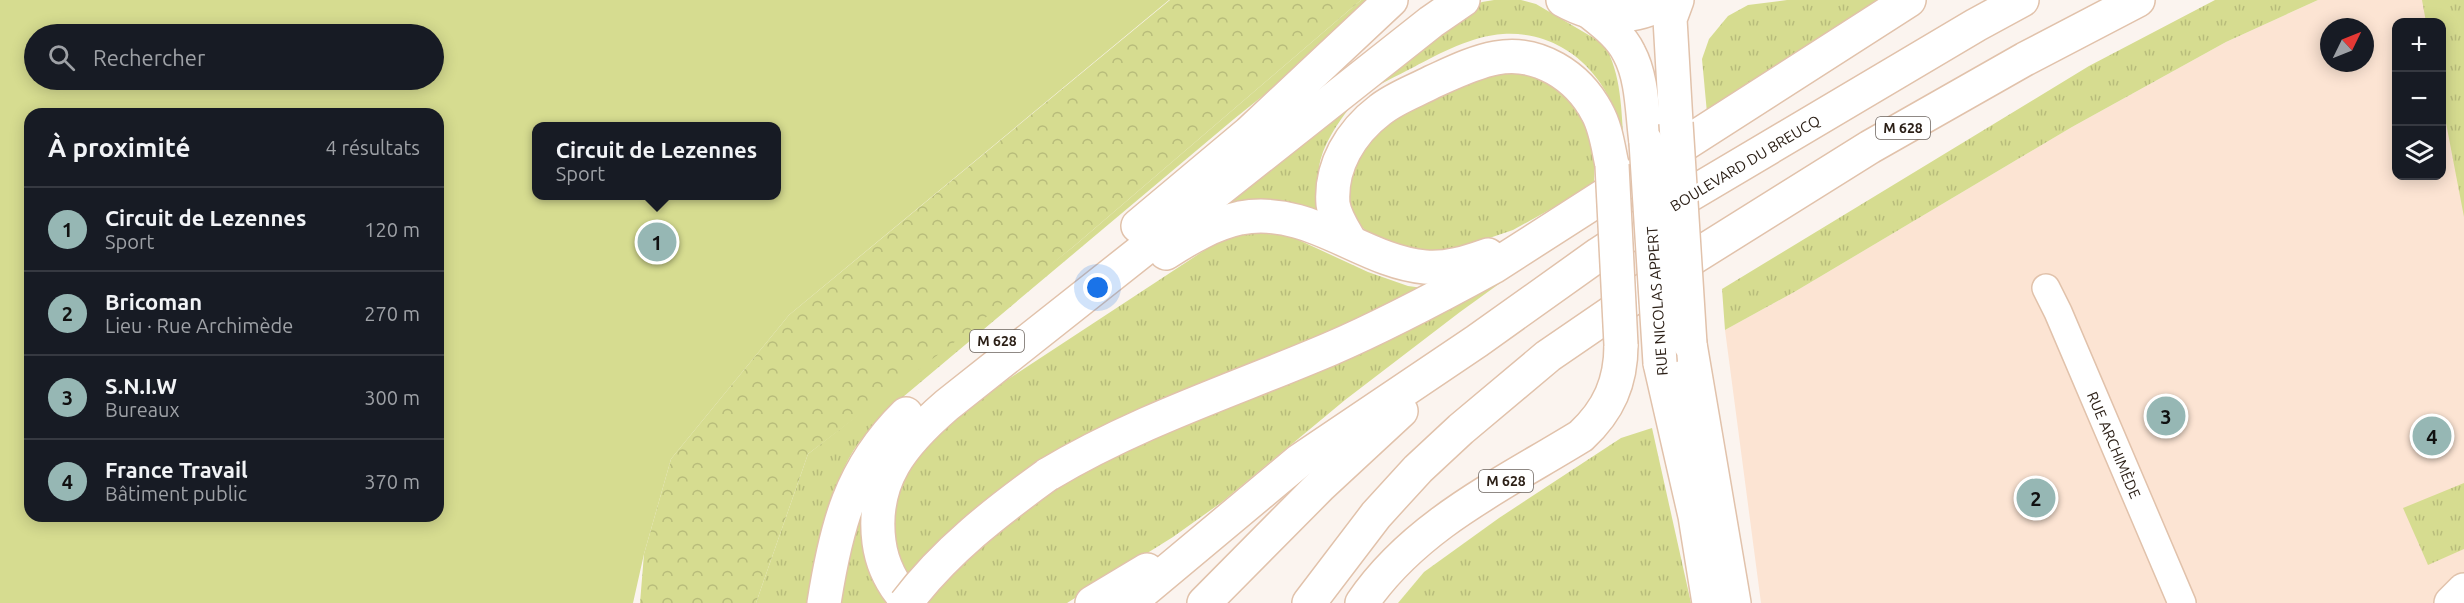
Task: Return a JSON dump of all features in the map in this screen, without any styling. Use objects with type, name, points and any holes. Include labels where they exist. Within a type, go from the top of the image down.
[{"type":"main road","name":"M 628","points":[[824,603],[835,543],[846,507],[859,474],[873,451],[890,430],[910,410],[1056,295],[1249,133],[1391,0]]},
{"type":"main road","name":"M 628","points":[[1249,133],[1348,63],[1428,0]]},
{"type":"main road","name":"M 628","points":[[1463,0],[1431,22],[1287,135],[927,422],[896,459],[879,499],[876,522],[884,565],[908,603],[941,561],[986,520],[1047,475],[1126,432],[1332,348],[1436,298],[1502,261],[1579,210]]},
{"type":"main road","points":[[1577,6],[1616,16],[1654,8],[1668,0]]},
{"type":"main road","name":"RUE NICOLAS APPERT","points":[[1677,0],[1670,19],[1690,344],[1734,603]]},
{"type":"main road","points":[[1579,210],[1909,0]]},
{"type":"main road","name":"BOULEVARD DU BREUCQ","points":[[1477,341],[1555,284],[1691,194],[2022,0]]},
{"type":"main road","name":"M 628","points":[[1309,603],[1376,515],[1418,469],[1452,437],[1548,356],[1674,269],[1946,102],[2138,0]]},
{"type":"main road","name":"RUE NICOLAS APPERT","points":[[1577,6],[1612,30],[1630,54],[1639,87],[1646,142],[1660,363],[1695,516],[1709,603]]},
{"type":"main road","name":"M 628","points":[[1350,241],[1339,223],[1333,204],[1335,180],[1351,139],[1364,123],[1382,108],[1449,74],[1496,58],[1532,59],[1551,66],[1570,78],[1584,92],[1598,113],[1606,133],[1612,165],[1621,345],[1621,365],[1616,387],[1608,404],[1595,423],[1581,436],[1458,510],[1424,536],[1380,578],[1362,603]]},
{"type":"main road","name":"M 628","points":[[1030,340],[1113,289],[1190,237],[1240,218],[1260,216],[1278,218],[1322,228],[1400,262],[1424,267],[1444,267],[1496,253],[1579,210]]},
{"type":"main road","points":[[1129,603],[1153,586],[1220,525],[1299,461],[1477,341]]},
{"type":"main road","points":[[1204,603],[1320,486],[1477,341]]},
{"type":"main road","points":[[1092,603],[1220,525]]},
{"type":"main road","points":[[2451,603],[2464,590]]},
{"type":"street","name":"RUE ARCHIMÈDE","points":[[2046,288],[2182,603]]},
{"type":"shaded area","points":[[2318,0],[2464,0],[2464,603],[1761,603],[1725,330],[1796,291],[2072,127],[2226,42]]},
{"type":"green space","points":[[0,0],[1169,0],[789,315],[671,459],[644,554],[633,603],[0,603]]},
{"type":"green space","points":[[1170,0],[1361,0],[1073,247],[969,331],[808,454],[756,603],[640,603],[644,554],[671,459],[789,315]]},
{"type":"green space","points":[[1361,0],[1376,0],[1335,38],[1234,119],[903,397],[880,419],[853,451],[840,477],[828,512],[809,603],[756,603],[808,454],[1073,247]]},
{"type":"green space","points":[[1521,0],[1536,4],[1604,44],[1617,80],[1624,144],[1611,101],[1599,81],[1568,51],[1548,41],[1527,35],[1491,35],[1445,51],[1381,84],[1356,101],[1333,131],[1320,162],[1319,184],[1324,214],[1223,213],[1221,197],[1458,13],[1482,2]]},
{"type":"green space","points":[[1787,0],[1885,0],[1707,113],[1702,59],[1709,39],[1728,16],[1748,5]]},
{"type":"green space","points":[[2215,0],[2318,0],[2226,42],[2072,127],[1796,291],[1725,330],[1722,289],[2089,66]]},
{"type":"green space","points":[[2422,0],[2464,0],[2464,217],[2446,123],[2446,18],[2425,18]]},
{"type":"green space","points":[[1533,71],[1563,93],[1583,116],[1593,145],[1594,162],[1594,182],[1587,189],[1513,230],[1457,249],[1434,253],[1409,250],[1368,233],[1358,223],[1350,207],[1348,190],[1360,150],[1402,110],[1480,75]]},
{"type":"green space","points":[[1591,219],[1592,224],[1510,276],[1345,400],[1222,502],[1173,537],[1067,603],[928,603],[915,592],[901,570],[890,514],[911,453],[975,401],[1214,244],[1248,233],[1288,235],[1368,272],[1408,286],[1423,288],[1351,326],[1113,423],[1038,463],[1087,470]]},
{"type":"green space","points":[[1652,428],[1691,603],[1398,603],[1424,572],[1499,518],[1621,438]]},
{"type":"green space","points":[[2464,483],[2464,549],[2428,565],[2403,508]]},
{"type":"green space","points":[[860,498],[890,603],[836,603]]},
{"type":"place","name":"Circuit de Lezennes","points":[[657,242]]},
{"type":"place","name":"S.N.I.W","points":[[2166,416]]},
{"type":"place","name":"France Travail","points":[[2432,436]]},
{"type":"place","name":"Bricoman","points":[[2036,498]]}]
